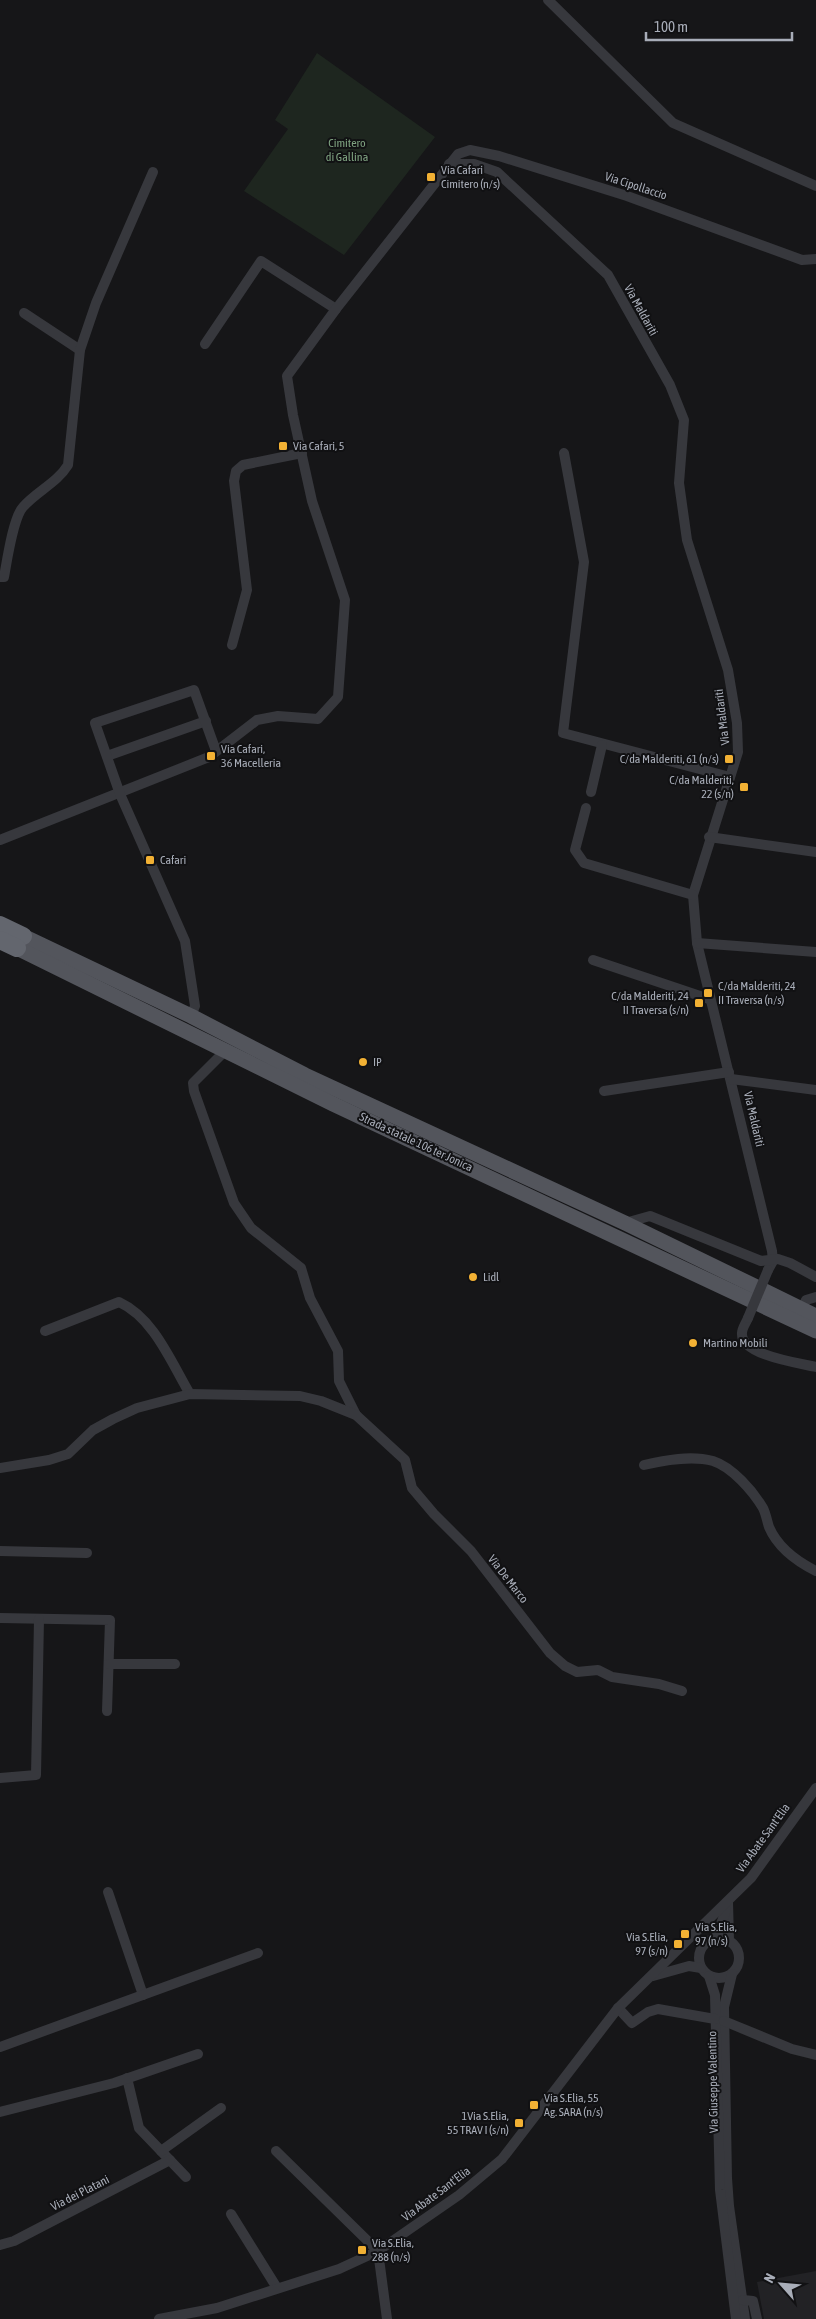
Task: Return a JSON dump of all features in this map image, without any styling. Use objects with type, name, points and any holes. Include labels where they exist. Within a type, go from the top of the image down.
[{"type":"highway","points":[[0,925],[20,942]]},
{"type":"highway","points":[[0,940],[20,942]]},
{"type":"main road","name":"Strada statale 106 ter Jonica","points":[[20,942],[191,1016],[305,1075],[625,1224],[816,1316]]},
{"type":"main road","name":"Strada statale 106 ter Jonica","points":[[20,942],[333,1104],[816,1331]]},
{"type":"street","points":[[548,0],[673,123],[816,186]]},
{"type":"street","name":"Via Cipollaccio","points":[[0,840],[120,794],[209,757],[257,720],[278,716],[318,719],[338,697],[345,600],[312,501],[287,376],[336,309],[458,154],[470,150],[500,156],[628,196],[802,260],[816,259]]},
{"type":"street","name":"Via Maldariti","points":[[449,164],[474,164],[497,172],[608,275],[670,385],[684,420],[679,483],[687,540],[728,670],[738,722],[738,752],[693,895],[697,943],[709,999],[730,1076],[770,1266]]},
{"type":"street","points":[[0,577],[4,577],[11,539],[21,508],[62,475],[68,464],[80,350],[96,303],[153,172]]},
{"type":"street","points":[[205,344],[261,261],[336,309]]},
{"type":"street","points":[[24,313],[80,350]]},
{"type":"street","points":[[232,645],[247,590],[234,481],[236,471],[243,466],[302,453]]},
{"type":"street","points":[[564,453],[584,562],[563,733],[602,745],[730,777]]},
{"type":"street","points":[[191,1016],[195,1006],[185,941],[120,794],[95,723],[194,690],[216,752]]},
{"type":"street","points":[[107,756],[206,722]]},
{"type":"street","points":[[590,792],[602,745]]},
{"type":"street","points":[[586,808],[575,850],[584,863],[693,895]]},
{"type":"street","points":[[710,838],[816,852]]},
{"type":"street","points":[[697,943],[816,952]]},
{"type":"street","points":[[593,960],[709,999]]},
{"type":"street","points":[[226,1050],[193,1083],[194,1091],[234,1203],[251,1228],[301,1268],[310,1298],[338,1351],[339,1381],[356,1415]]},
{"type":"street","points":[[604,1091],[730,1076],[816,1090]]},
{"type":"street","points":[[625,1224],[650,1216],[770,1266]]},
{"type":"street","points":[[816,1277],[790,1263],[778,1259],[770,1266],[742,1332],[746,1345],[751,1350],[816,1367]]},
{"type":"street","points":[[802,1309],[806,1300],[816,1297]]},
{"type":"street","points":[[44,1331],[119,1302],[130,1307],[151,1328],[190,1394]]},
{"type":"street","points":[[0,1468],[49,1460],[68,1454],[93,1430],[113,1419],[137,1408],[190,1394],[300,1396],[321,1401],[356,1415]]},
{"type":"street","name":"Via De Marco","points":[[356,1415],[405,1460],[412,1488],[434,1514],[471,1551],[550,1653],[565,1666],[577,1672],[598,1670],[612,1677],[659,1684],[682,1691]]},
{"type":"street","points":[[644,1465],[670,1459],[714,1462],[746,1486],[764,1509],[770,1527],[780,1545],[800,1563],[816,1571]]},
{"type":"street","points":[[0,1551],[88,1553]]},
{"type":"street","points":[[0,1618],[110,1620],[107,1711]]},
{"type":"street","points":[[0,1778],[36,1774],[39,1619]]},
{"type":"street","points":[[109,1664],[175,1664]]},
{"type":"street","name":"Via Abate Sant'Elia","points":[[159,2319],[217,2308],[339,2269],[378,2252],[459,2195],[502,2159],[618,2008],[751,1878],[816,1788]]},
{"type":"street","points":[[108,1892],[143,1995]]},
{"type":"street","points":[[728,1902],[729,1940],[739,1952],[737,1968],[732,1974],[724,1978],[705,1972],[699,1957],[704,1944],[716,1938],[729,1940]]},
{"type":"street","name":"Via Abate Sant'Elia","points":[[716,1938],[728,1902]]},
{"type":"street","points":[[0,2047],[258,1953]]},
{"type":"street","name":"Via Abate Sant'Elia","points":[[652,1976],[689,1966],[699,1957]]},
{"type":"street","name":"Via Abate Sant'Elia","points":[[689,1966],[705,1972]]},
{"type":"street","name":"Via Giuseppe Valentino","points":[[705,1972],[714,1986],[720,2020],[724,2190],[736,2319]]},
{"type":"street","name":"Via Giuseppe Valentino","points":[[720,2020],[732,1974]]},
{"type":"street","points":[[618,2008],[632,2023],[648,2012],[658,2009],[720,2020],[792,2049],[816,2055]]},
{"type":"street","points":[[0,2112],[127,2078],[198,2054]]},
{"type":"street","points":[[127,2078],[139,2128],[186,2176]]},
{"type":"street","points":[[160,2151],[221,2108]]},
{"type":"street","points":[[276,2151],[378,2252],[387,2319]]},
{"type":"street","name":"Via dei Platani","points":[[0,2245],[14,2241],[170,2160]]},
{"type":"street","name":"Via Giuseppe Valentino","points":[[724,2190],[748,2301],[745,2319]]},
{"type":"street","points":[[231,2214],[277,2288]]},
{"type":"street","points":[[748,2301],[757,2319]]},
{"type":"shaded area","points":[[816,2271],[816,2319],[764,2319],[757,2282]]},
{"type":"green space","name":"Cimitero di Gallina","points":[[317,53],[435,137],[344,255],[244,191],[288,129],[275,120]]},
{"type":"place","name":"Via Cafari Cimitero (n/s)","points":[[431,177]]},
{"type":"place","name":"Via Cafari, 5","points":[[283,446]]},
{"type":"place","name":"Via Cafari, 36 Macelleria","points":[[211,756]]},
{"type":"place","name":"C/da Malderiti, 61 (n/s)","points":[[729,759]]},
{"type":"place","name":"C/da Malderiti, 22 (s/n)","points":[[744,787]]},
{"type":"place","name":"Cafari","points":[[150,860]]},
{"type":"place","name":"C/da Malderiti, 24 II Traversa (n/s)","points":[[708,993]]},
{"type":"place","name":"C/da Malderiti, 24 II Traversa (s/n)","points":[[699,1003]]},
{"type":"place","name":"IP","points":[[363,1062]]},
{"type":"place","name":"Lidl","points":[[473,1277]]},
{"type":"place","name":"Martino Mobili","points":[[693,1343]]},
{"type":"place","name":"Via S.Elia, 97 (n/s)","points":[[685,1934]]},
{"type":"place","name":"Via S.Elia, 97 (s/n)","points":[[678,1944]]},
{"type":"place","name":"Via S.Elia, 55 Ag. SARA (n/s)","points":[[534,2105]]},
{"type":"place","name":"1Via S.Elia, 55 TRAV I (s/n)","points":[[519,2123]]},
{"type":"place","name":"Via S.Elia, 288 (n/s)","points":[[362,2250]]}]
